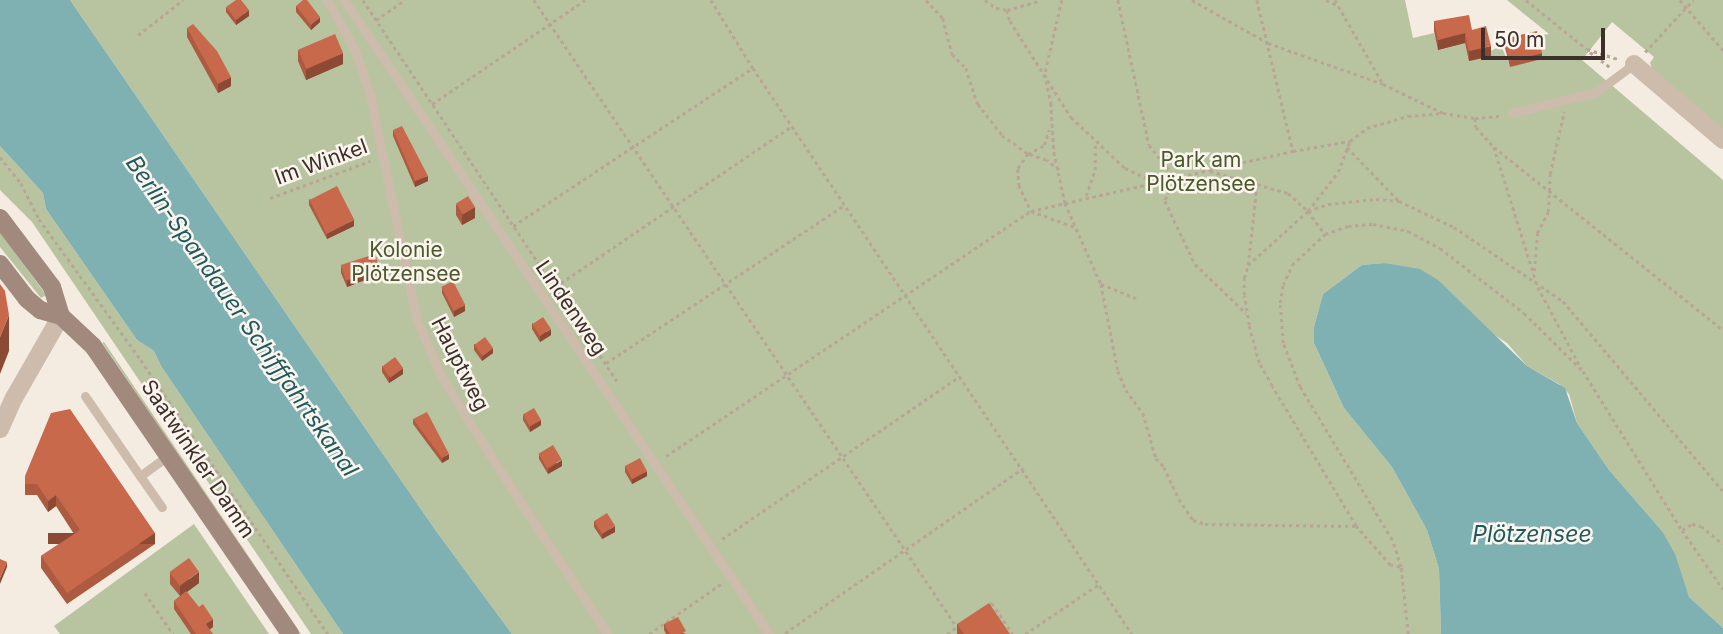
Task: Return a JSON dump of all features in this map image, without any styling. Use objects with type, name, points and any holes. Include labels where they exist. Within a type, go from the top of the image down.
[{"type":"main road","name":"Saatwinkler Damm","points":[[0,218],[52,287],[61,316]]},
{"type":"main road","name":"Saatwinkler Damm","points":[[0,264],[27,299],[40,310],[61,316],[93,346],[290,634]]},
{"type":"street","points":[[1634,64],[1723,140]]},
{"type":"street","points":[[0,429],[14,398],[61,316]]},
{"type":"lane","name":"Hauptweg","points":[[327,0],[341,21],[370,95],[417,321],[442,376],[488,452],[607,634]]},
{"type":"lane","name":"Lindenweg","points":[[344,0],[769,634]]},
{"type":"lane","points":[[341,21],[354,14]]},
{"type":"lane","points":[[1512,113],[1566,101],[1603,88],[1634,64]]},
{"type":"lane","points":[[85,396],[162,507]]},
{"type":"lane","points":[[140,476],[168,456]]},
{"type":"path","points":[[138,35],[183,0]]},
{"type":"path","points":[[363,0],[621,387]]},
{"type":"path","points":[[376,20],[405,0]]},
{"type":"path","points":[[534,0],[957,627]]},
{"type":"path","points":[[432,104],[585,0]]},
{"type":"path","points":[[711,0],[753,68],[1132,634]]},
{"type":"path","points":[[926,0],[943,18],[952,54],[966,68],[978,104],[1002,135],[1028,154],[1046,160],[1059,170]]},
{"type":"path","points":[[985,0],[996,8],[1007,10],[1041,0]]},
{"type":"path","points":[[1062,0],[1045,74],[1051,103],[1051,127],[1065,203],[1101,284],[1118,371],[1126,390],[1143,413],[1156,458],[1193,520],[1205,524],[1356,526]]},
{"type":"path","points":[[1118,0],[1149,145],[1176,178]]},
{"type":"path","points":[[1192,0],[1268,43],[1383,84],[1443,113]]},
{"type":"path","points":[[1256,0],[1293,150]]},
{"type":"path","points":[[1326,0],[1340,6]]},
{"type":"path","points":[[1335,0],[1383,84]]},
{"type":"path","points":[[1526,0],[1587,50],[1634,64],[1693,0]]},
{"type":"path","points":[[1680,0],[1723,50]]},
{"type":"path","points":[[1007,10],[1010,21],[1071,117],[1125,168],[1155,182]]},
{"type":"path","points":[[513,226],[753,68]]},
{"type":"path","points":[[1535,276],[1537,233],[1548,212],[1549,191],[1566,101]]},
{"type":"path","points":[[1248,265],[1308,211],[1338,172],[1350,141],[1367,128],[1408,116],[1443,113],[1475,118],[1512,113]]},
{"type":"path","points":[[1475,118],[1476,127],[1494,147],[1723,330]]},
{"type":"path","points":[[554,287],[792,126]]},
{"type":"path","points":[[1051,127],[1044,145],[1028,154],[1018,169],[1019,185],[1031,211],[1076,227]]},
{"type":"path","points":[[666,456],[1031,211],[1293,150],[1350,141]]},
{"type":"path","points":[[1086,198],[1095,170],[1095,142]]},
{"type":"path","points":[[1347,147],[1399,201],[1454,227],[1538,287],[1563,301],[1723,491]]},
{"type":"path","points":[[1494,147],[1538,287],[1583,371],[1682,530],[1723,589]]},
{"type":"path","name":"Im Winkel","points":[[270,198],[383,156]]},
{"type":"path","points":[[0,157],[21,183],[39,219],[148,370],[328,634]]},
{"type":"path","points":[[1207,170],[1257,182],[1288,193],[1308,211],[1325,234]]},
{"type":"path","points":[[1176,178],[1165,201],[1195,264],[1247,315]]},
{"type":"path","points":[[1257,182],[1248,265],[1244,278],[1247,315],[1259,363],[1356,526],[1390,565],[1401,567]]},
{"type":"path","points":[[1308,211],[1328,204],[1359,200],[1399,201]]},
{"type":"path","points":[[605,364],[845,205]]},
{"type":"path","points":[[1408,634],[1401,567],[1392,540],[1300,387],[1283,343],[1280,303],[1283,285],[1300,256],[1325,234],[1348,226],[1373,224],[1408,231],[1430,242],[1524,313],[1583,371]]},
{"type":"path","points":[[1101,284],[1136,298]]},
{"type":"path","points":[[715,529],[722,539],[960,376]]},
{"type":"path","points":[[778,623],[785,634],[1023,468]]},
{"type":"path","points":[[1682,530],[1692,524],[1701,526],[1723,544]]},
{"type":"path","points":[[649,634],[731,578]]},
{"type":"path","points":[[1025,634],[1099,583]]},
{"type":"path","points":[[145,593],[173,634]]},
{"type":"path","points":[[983,609],[992,603],[1013,634]]},
{"type":"path","points":[[947,634],[966,621]]},
{"type":"green space","points":[[70,0],[1405,0],[1413,38],[1434,33],[1439,50],[1465,43],[1470,61],[1501,46],[1510,66],[1542,59],[1537,36],[1549,34],[1507,0],[1723,0],[1723,130],[1654,74],[1650,63],[1654,57],[1612,22],[1582,60],[1723,180],[1723,628],[1689,597],[1662,531],[1609,470],[1577,423],[1569,394],[1559,384],[1527,366],[1507,343],[1384,263],[1362,265],[1323,294],[1314,327],[1314,343],[1344,408],[1392,467],[1427,530],[1439,569],[1441,634],[512,634],[436,531]]},
{"type":"green space","points":[[0,146],[43,193],[46,209],[137,340],[154,351],[161,366],[343,634],[311,634],[32,222],[0,190]]},
{"type":"green space","points":[[0,232],[46,295],[41,298],[0,247]]},
{"type":"green space","points":[[104,342],[301,634],[299,634]]},
{"type":"green space","points":[[194,524],[269,634],[60,634],[54,626]]},
{"type":"water","name":"Berlin-Spandauer Schifffahrtskanal","points":[[0,0],[70,0],[436,531],[512,634],[343,634],[161,366],[154,351],[137,340],[46,209],[43,193],[0,146]]},
{"type":"water","name":"Plötzensee","points":[[1384,263],[1420,269],[1438,280],[1527,366],[1565,388],[1577,423],[1609,470],[1662,531],[1675,554],[1689,597],[1723,628],[1723,634],[1441,634],[1439,569],[1427,530],[1392,467],[1344,408],[1314,343],[1314,327],[1323,294],[1362,265]]},
{"type":"building","points":[[236,0],[241,0],[249,10],[236,20],[226,7]]},
{"type":"building","points":[[307,0],[320,17],[311,25],[296,6]]},
{"type":"building","points":[[1469,15],[1472,30],[1486,26],[1491,46],[1469,51],[1465,33],[1438,40],[1434,21]]},
{"type":"building","points":[[193,24],[217,51],[231,77],[218,84],[187,28]]},
{"type":"building","points":[[1537,31],[1542,53],[1509,61],[1504,39]]},
{"type":"building","points":[[335,34],[343,53],[306,69],[298,50]]},
{"type":"building","points":[[402,126],[428,176],[415,181],[393,130]]},
{"type":"building","points":[[337,186],[354,220],[327,234],[309,200]]},
{"type":"building","points":[[468,196],[475,207],[463,214],[456,203]]},
{"type":"building","points":[[375,254],[380,269],[346,280],[341,265]]},
{"type":"building","points":[[453,281],[465,305],[454,311],[441,287]]},
{"type":"building","points":[[0,284],[5,291],[9,315],[0,337]]},
{"type":"building","points":[[543,317],[551,329],[540,336],[532,324]]},
{"type":"building","points":[[485,337],[493,348],[483,356],[474,345]]},
{"type":"building","points":[[395,357],[403,368],[390,378],[382,366]]},
{"type":"building","points":[[534,408],[541,420],[530,427],[523,414]]},
{"type":"building","points":[[70,409],[155,533],[67,593],[41,556],[80,530],[56,495],[48,501],[37,484],[25,484],[25,476],[51,413]]},
{"type":"building","points":[[427,412],[449,454],[442,458],[413,419]]},
{"type":"building","points":[[553,445],[562,460],[547,468],[538,454]]},
{"type":"building","points":[[640,458],[647,471],[632,479],[625,466]]},
{"type":"building","points":[[607,513],[615,526],[602,534],[594,521]]},
{"type":"building","points":[[189,558],[199,572],[180,586],[170,572]]},
{"type":"building","points":[[0,559],[7,562],[0,578]]},
{"type":"building","points":[[186,591],[199,607],[203,604],[213,619],[206,624],[213,634],[196,634],[174,601]]},
{"type":"building","points":[[989,603],[1010,634],[964,634],[957,624]]},
{"type":"building","points":[[678,617],[686,631],[670,634],[664,624]]},
{"type":"park label","name":"Park am Plötzensee","points":[[1201,172]]},
{"type":"park label","name":"Kolonie Plötzensee","points":[[406,262]]}]
